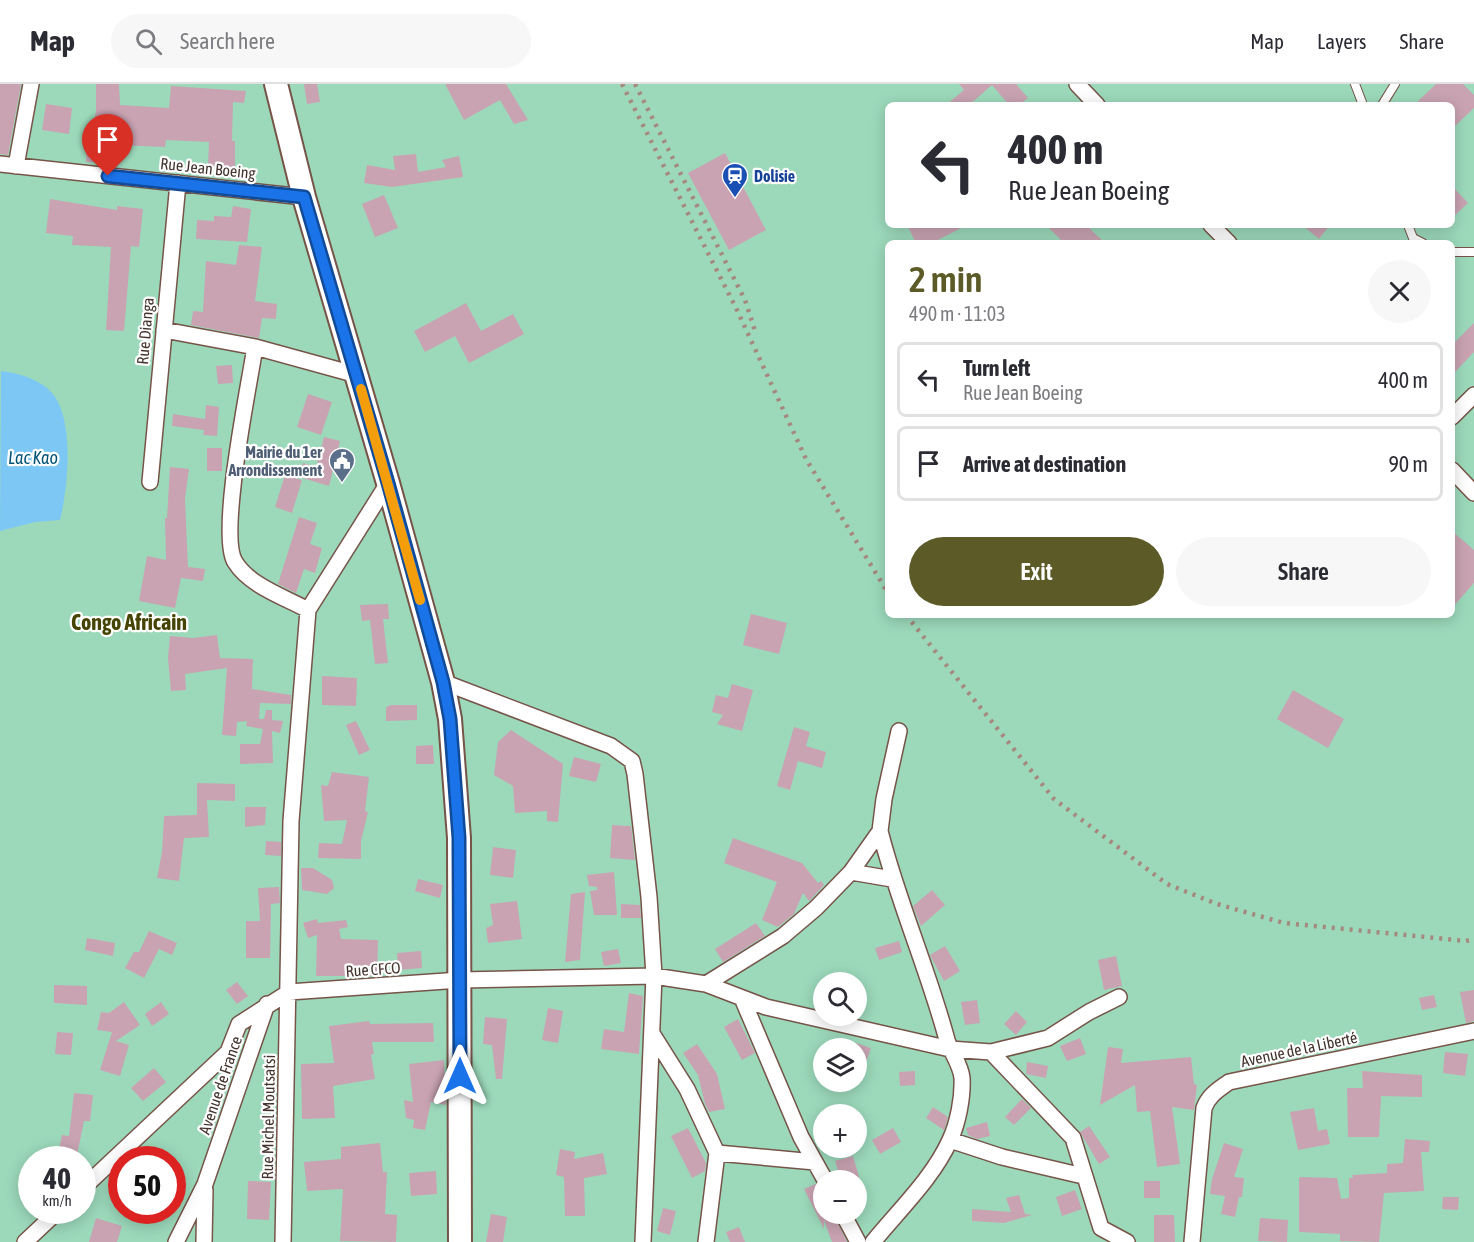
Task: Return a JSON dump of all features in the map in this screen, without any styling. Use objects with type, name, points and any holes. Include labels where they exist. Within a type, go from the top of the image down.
[{"type":"main road","points":[[276,84],[304,197],[388,483],[443,682],[450,719],[459,838],[460,1242]]},
{"type":"street","points":[[16,166],[30,84]]},
{"type":"street","points":[[1077,84],[1094,102]]},
{"type":"street","name":"Rue Jean Boeing","points":[[0,164],[304,197]]},
{"type":"street","name":"Rue Dianga","points":[[150,482],[178,183]]},
{"type":"street","points":[[1214,228],[1226,240]]},
{"type":"street","points":[[164,330],[255,347],[357,375]]},
{"type":"street","points":[[255,347],[235,477],[229,547],[234,562],[249,579],[308,610],[388,483]]},
{"type":"street","points":[[1455,414],[1474,395]]},
{"type":"street","points":[[1455,473],[1474,493]]},
{"type":"street","name":"Rue Michel Moutsatsi","points":[[283,1242],[291,821],[308,610]]},
{"type":"street","points":[[443,682],[611,746],[632,761],[636,774],[649,897],[654,976],[643,1242]]},
{"type":"street","points":[[873,1242],[927,1177],[951,1140],[961,1103],[962,1076],[950,1049],[939,1007],[892,879],[880,831],[884,799],[899,731]]},
{"type":"street","points":[[706,984],[783,936],[816,908],[851,872],[880,831]]},
{"type":"street","points":[[851,872],[892,879]]},
{"type":"street","name":"Rue CFCO","points":[[289,992],[460,981],[654,976],[706,984],[766,1007],[950,1049],[991,1052],[1048,1038],[1089,1012],[1119,997]]},
{"type":"street","points":[[96,1176],[228,1052],[239,1024],[289,992]]},
{"type":"street","points":[[742,998],[819,1170]]},
{"type":"street","name":"Avenue de France","points":[[176,1242],[205,1184],[267,1004]]},
{"type":"street","name":"Avenue de la Liberté","points":[[1192,1242],[1204,1108],[1208,1098],[1229,1082],[1474,1031]]},
{"type":"street","points":[[653,1035],[687,1089],[717,1153],[706,1242]]},
{"type":"street","points":[[991,1052],[1073,1138],[1101,1228],[1127,1242]]},
{"type":"street","points":[[951,1140],[1002,1157],[1083,1176]]},
{"type":"street","points":[[717,1153],[814,1162]]},
{"type":"street","points":[[204,1242],[205,1184]]},
{"type":"street","points":[[25,1242],[44,1224]]},
{"type":"street","points":[[848,1224],[858,1242]]},
{"type":"lane","points":[[1354,84],[1362,102]]},
{"type":"lane","points":[[1384,102],[1395,84]]},
{"type":"lane","points":[[1409,228],[1413,238],[1417,240]]},
{"type":"lane","points":[[1455,252],[1474,252]]},
{"type":"green space","points":[[0,84],[1474,84],[1474,1242],[0,1242]]},
{"type":"water","name":"Lac Kao","points":[[1,371],[35,380],[52,393],[59,405],[64,420],[68,455],[60,520],[35,522],[0,531]]},
{"type":"building","points":[[0,84],[21,84],[8,155],[0,154]]},
{"type":"building","points":[[96,84],[119,84],[120,105],[169,108],[171,86],[246,91],[244,103],[233,102],[232,141],[235,141],[235,167],[208,167],[209,142],[166,140],[165,147],[116,145],[116,163],[86,162],[87,126],[93,127],[96,111]]},
{"type":"building","points":[[304,84],[317,84],[320,102],[307,104]]},
{"type":"building","points":[[445,84],[506,84],[528,120],[514,124],[500,100],[464,120]]},
{"type":"building","points":[[959,84],[1016,84],[1028,98],[1023,102],[1006,102],[992,85],[972,102],[950,102],[964,90]]},
{"type":"building","points":[[1436,84],[1463,84],[1474,95],[1474,108],[1455,126],[1455,102],[1417,102]]},
{"type":"building","points":[[46,104],[72,108],[69,134],[42,130]]},
{"type":"building","points":[[725,153],[766,230],[729,250],[688,173]]},
{"type":"building","points":[[416,154],[418,172],[446,167],[442,160],[459,156],[463,177],[392,187],[364,183],[367,165],[395,170],[393,156]]},
{"type":"building","points":[[1455,189],[1468,203],[1455,215]]},
{"type":"building","points":[[384,195],[398,228],[375,237],[362,204]]},
{"type":"building","points":[[50,199],[117,210],[117,206],[143,209],[139,247],[131,246],[124,331],[106,330],[111,247],[72,245],[73,236],[46,233]]},
{"type":"building","points":[[233,206],[251,209],[247,242],[196,239],[197,220],[214,221],[214,216],[231,217]]},
{"type":"building","points":[[908,228],[961,228],[938,240],[914,240]]},
{"type":"building","points":[[1049,228],[1089,228],[1102,240],[1061,240]]},
{"type":"building","points":[[1306,228],[1328,228],[1319,239]]},
{"type":"building","points":[[239,245],[262,247],[255,301],[277,304],[276,319],[262,318],[259,338],[191,325],[193,311],[203,312],[206,261],[236,265]]},
{"type":"building","points":[[466,303],[481,331],[513,314],[524,334],[469,363],[455,336],[425,352],[414,331]]},
{"type":"building","points":[[1474,323],[1474,352],[1455,372],[1455,342]]},
{"type":"building","points":[[232,365],[233,383],[218,384],[216,366]]},
{"type":"building","points":[[308,394],[332,402],[321,435],[297,427]]},
{"type":"building","points":[[206,405],[219,407],[217,436],[203,435],[204,430],[172,426],[173,414],[205,419]]},
{"type":"building","points":[[324,437],[340,441],[329,486],[299,477],[303,463],[316,467]]},
{"type":"building","points":[[207,448],[222,448],[222,471],[207,471]]},
{"type":"building","points":[[170,467],[189,469],[185,499],[188,567],[205,569],[203,581],[181,578],[175,608],[139,601],[147,556],[166,560],[165,518],[167,518]]},
{"type":"building","points":[[285,475],[302,480],[292,513],[275,507]]},
{"type":"building","points":[[299,517],[317,523],[310,544],[322,548],[315,573],[304,569],[296,593],[278,584]]},
{"type":"building","points":[[1455,534],[1474,550],[1474,583],[1455,605]]},
{"type":"building","points":[[388,604],[389,619],[383,619],[388,663],[375,664],[370,620],[362,621],[360,605]]},
{"type":"building","points":[[751,614],[787,623],[779,654],[743,645]]},
{"type":"building","points":[[217,635],[220,658],[253,659],[252,689],[291,695],[291,704],[260,703],[259,719],[264,719],[266,710],[272,710],[272,720],[283,721],[280,733],[272,731],[273,763],[240,764],[240,744],[260,744],[263,729],[246,726],[247,721],[237,722],[236,736],[222,735],[227,668],[185,674],[186,690],[171,691],[168,658],[170,636],[193,638]]},
{"type":"building","points":[[322,676],[357,678],[356,706],[322,705]]},
{"type":"building","points":[[732,684],[753,690],[742,731],[717,724],[723,715],[712,712],[716,695],[728,698]]},
{"type":"building","points":[[1293,690],[1344,719],[1328,748],[1277,719]]},
{"type":"building","points":[[417,705],[417,720],[386,721],[386,707]]},
{"type":"building","points":[[356,721],[370,750],[359,755],[346,725]]},
{"type":"building","points":[[794,727],[810,732],[806,746],[826,752],[822,768],[798,761],[790,790],[777,786]]},
{"type":"building","points":[[511,730],[563,764],[558,822],[547,821],[547,811],[515,813],[513,786],[494,775],[498,742]]},
{"type":"building","points":[[433,745],[434,764],[416,764],[416,746]]},
{"type":"building","points":[[574,757],[601,764],[596,782],[569,776]]},
{"type":"building","points":[[332,772],[369,777],[365,811],[368,812],[361,841],[361,859],[318,858],[319,843],[342,844],[347,820],[324,821],[321,785],[328,786]]},
{"type":"building","points":[[197,783],[235,784],[235,801],[207,800],[209,837],[184,838],[179,881],[157,878],[162,852],[164,816],[197,815]]},
{"type":"building","points":[[245,807],[266,807],[265,825],[245,827]]},
{"type":"building","points":[[612,825],[631,826],[635,860],[610,858]]},
{"type":"building","points":[[733,838],[802,863],[818,883],[821,881],[824,885],[809,901],[803,893],[794,914],[778,927],[762,920],[777,882],[724,863]]},
{"type":"building","points":[[266,841],[281,842],[281,856],[265,855]]},
{"type":"building","points":[[493,847],[516,850],[513,878],[490,875]]},
{"type":"building","points":[[301,868],[313,868],[332,880],[334,888],[327,894],[302,890]]},
{"type":"building","points":[[614,872],[617,915],[594,915],[590,891],[597,890],[597,887],[589,886],[587,875]]},
{"type":"building","points":[[418,879],[443,885],[440,898],[415,891]]},
{"type":"building","points":[[279,887],[280,903],[271,904],[270,958],[246,958],[246,921],[260,921],[258,888]]},
{"type":"building","points":[[932,890],[945,905],[921,926],[913,906]]},
{"type":"building","points":[[585,892],[580,960],[565,962],[571,894]]},
{"type":"building","points":[[517,901],[522,939],[488,943],[486,928],[493,925],[490,904]]},
{"type":"building","points":[[621,904],[640,905],[641,918],[621,918]]},
{"type":"building","points":[[317,919],[318,923],[346,920],[348,927],[339,929],[341,939],[378,940],[377,976],[316,976],[317,935],[308,938],[303,923]]},
{"type":"building","points":[[756,923],[765,936],[723,962],[715,949]]},
{"type":"building","points":[[149,931],[177,943],[172,955],[159,949],[144,978],[125,968],[134,952],[139,952]]},
{"type":"building","points":[[87,938],[115,943],[113,956],[85,950]]},
{"type":"building","points":[[899,941],[902,952],[879,960],[875,948]]},
{"type":"building","points":[[945,946],[960,971],[944,981],[930,955]]},
{"type":"building","points":[[618,949],[621,963],[604,966],[601,952]]},
{"type":"building","points":[[421,951],[422,968],[398,970],[397,953]]},
{"type":"building","points":[[1116,956],[1122,986],[1104,990],[1098,960]]},
{"type":"building","points":[[237,982],[248,996],[237,1004],[226,990]]},
{"type":"building","points":[[54,985],[87,986],[87,1005],[54,1003]]},
{"type":"building","points":[[1474,990],[1474,1021],[1466,1023],[1460,992]]},
{"type":"building","points":[[629,993],[643,996],[639,1054],[601,1049],[604,1029],[624,1032]]},
{"type":"building","points":[[1434,995],[1437,1007],[1422,1010],[1419,998]]},
{"type":"building","points":[[977,1000],[980,1023],[965,1025],[961,1002]]},
{"type":"building","points":[[124,1002],[140,1025],[116,1041],[129,1045],[120,1076],[100,1070],[112,1032],[97,1030],[101,1012],[109,1013]]},
{"type":"building","points":[[161,1002],[169,1014],[152,1026],[145,1014]]},
{"type":"building","points":[[548,1008],[563,1011],[558,1043],[542,1040]]},
{"type":"building","points":[[1016,1011],[1027,1022],[1016,1035],[1004,1024]]},
{"type":"building","points":[[485,1017],[507,1019],[502,1079],[496,1079],[492,1045],[483,1044]]},
{"type":"building","points":[[738,1019],[755,1053],[742,1060],[724,1027]]},
{"type":"building","points":[[369,1021],[370,1024],[433,1023],[434,1042],[372,1042],[374,1054],[371,1055],[375,1079],[333,1086],[335,1118],[302,1119],[301,1064],[334,1063],[329,1026]]},
{"type":"building","points":[[57,1032],[73,1033],[71,1055],[55,1054]]},
{"type":"building","points":[[1080,1038],[1086,1054],[1067,1061],[1060,1046]]},
{"type":"building","points":[[697,1044],[717,1074],[725,1109],[709,1112],[698,1075],[683,1053]]},
{"type":"building","points":[[867,1047],[871,1048],[867,1059]]},
{"type":"building","points":[[1108,1047],[1123,1049],[1121,1063],[1191,1057],[1194,1084],[1197,1085],[1194,1110],[1172,1107],[1180,1164],[1157,1167],[1150,1111],[1137,1112],[1135,1085],[1100,1105]]},
{"type":"building","points":[[1445,1052],[1468,1054],[1465,1076],[1443,1073]]},
{"type":"building","points":[[444,1060],[446,1105],[431,1102],[425,1130],[413,1128],[414,1120],[406,1118],[404,1100],[413,1102],[409,1064]]},
{"type":"building","points":[[1027,1062],[1048,1066],[1046,1078],[1026,1074]]},
{"type":"building","points":[[154,1068],[166,1082],[143,1101],[131,1088]]},
{"type":"building","points":[[915,1071],[915,1085],[900,1086],[899,1072]]},
{"type":"building","points":[[1362,1071],[1422,1075],[1422,1097],[1381,1096],[1379,1137],[1348,1137],[1347,1088],[1363,1088]]},
{"type":"building","points":[[74,1093],[93,1095],[90,1121],[84,1121],[79,1146],[60,1146],[62,1135],[69,1136]]},
{"type":"building","points":[[1022,1099],[1031,1108],[1014,1125],[1005,1117]]},
{"type":"building","points":[[933,1107],[948,1117],[944,1130],[926,1118]]},
{"type":"building","points":[[1314,1108],[1318,1131],[1327,1129],[1330,1144],[1298,1150],[1290,1112]]},
{"type":"building","points":[[987,1122],[990,1136],[977,1139],[968,1135],[966,1128]]},
{"type":"building","points":[[1089,1126],[1110,1157],[1099,1164],[1080,1132]]},
{"type":"building","points":[[688,1128],[706,1163],[705,1171],[692,1178],[671,1136]]},
{"type":"building","points":[[893,1128],[901,1142],[880,1154],[872,1140]]},
{"type":"building","points":[[1405,1139],[1430,1141],[1429,1152],[1421,1152],[1424,1191],[1384,1193],[1379,1242],[1340,1241],[1340,1234],[1299,1232],[1299,1177],[1337,1178],[1341,1199],[1349,1198],[1349,1178],[1353,1178],[1352,1175],[1387,1173],[1387,1164],[1403,1163]]},
{"type":"building","points":[[380,1143],[383,1172],[387,1172],[385,1214],[397,1215],[396,1242],[340,1241],[343,1189],[307,1191],[304,1162],[341,1159],[341,1147]]},
{"type":"building","points":[[1224,1143],[1243,1149],[1234,1177],[1244,1178],[1242,1197],[1239,1197],[1235,1217],[1221,1214],[1225,1196],[1210,1194],[1212,1179]]},
{"type":"building","points":[[560,1149],[575,1152],[574,1159],[603,1153],[607,1174],[584,1178],[585,1216],[565,1216],[564,1177],[556,1175]]},
{"type":"building","points":[[854,1158],[857,1170],[838,1170],[835,1161]]},
{"type":"building","points":[[436,1171],[437,1194],[411,1196],[409,1173]]},
{"type":"building","points":[[248,1181],[271,1182],[269,1220],[247,1219]]},
{"type":"building","points":[[1144,1181],[1160,1181],[1160,1198],[1144,1198]]},
{"type":"building","points":[[813,1185],[813,1207],[804,1189]]},
{"type":"building","points":[[1075,1190],[1082,1209],[1062,1216],[1056,1197]]},
{"type":"building","points":[[1019,1195],[1025,1214],[1032,1215],[1004,1223],[972,1221],[972,1209],[1011,1212],[1006,1198]]},
{"type":"building","points":[[1443,1197],[1459,1197],[1458,1210],[1442,1209]]},
{"type":"building","points":[[663,1208],[676,1211],[670,1235],[657,1231]]},
{"type":"building","points":[[491,1214],[507,1217],[503,1242],[486,1242]]},
{"type":"building","points":[[1154,1215],[1174,1215],[1175,1242],[1154,1242]]},
{"type":"building","points":[[96,1218],[108,1222],[108,1224],[122,1226],[117,1242],[89,1242]]},
{"type":"building","points":[[1260,1218],[1288,1220],[1287,1242],[1258,1241]]},
{"type":"building","points":[[825,1224],[838,1224],[847,1242],[832,1242]]},
{"type":"building","points":[[739,1227],[745,1242],[730,1242],[726,1232]]},
{"type":"railway","points":[[622,84],[737,310],[806,459],[885,588]]},
{"type":"railway","points":[[635,84],[745,300],[755,331]]},
{"type":"railway","points":[[908,618],[1054,799],[1167,884],[1217,904],[1284,923],[1466,941],[1474,939]]},
{"type":"slow traffic","points":[[361,389],[420,600]]},
{"type":"place","name":"Dolisie","points":[[735,199]]},
{"type":"place","name":"Mairie du 1er Arrondissement","points":[[342,484]]},
{"type":"district","name":"Congo Africain","points":[[129,622]]},
{"type":"route","points":[[108,176],[304,197],[388,483],[443,682],[450,719],[459,838],[460,1076]]}]
